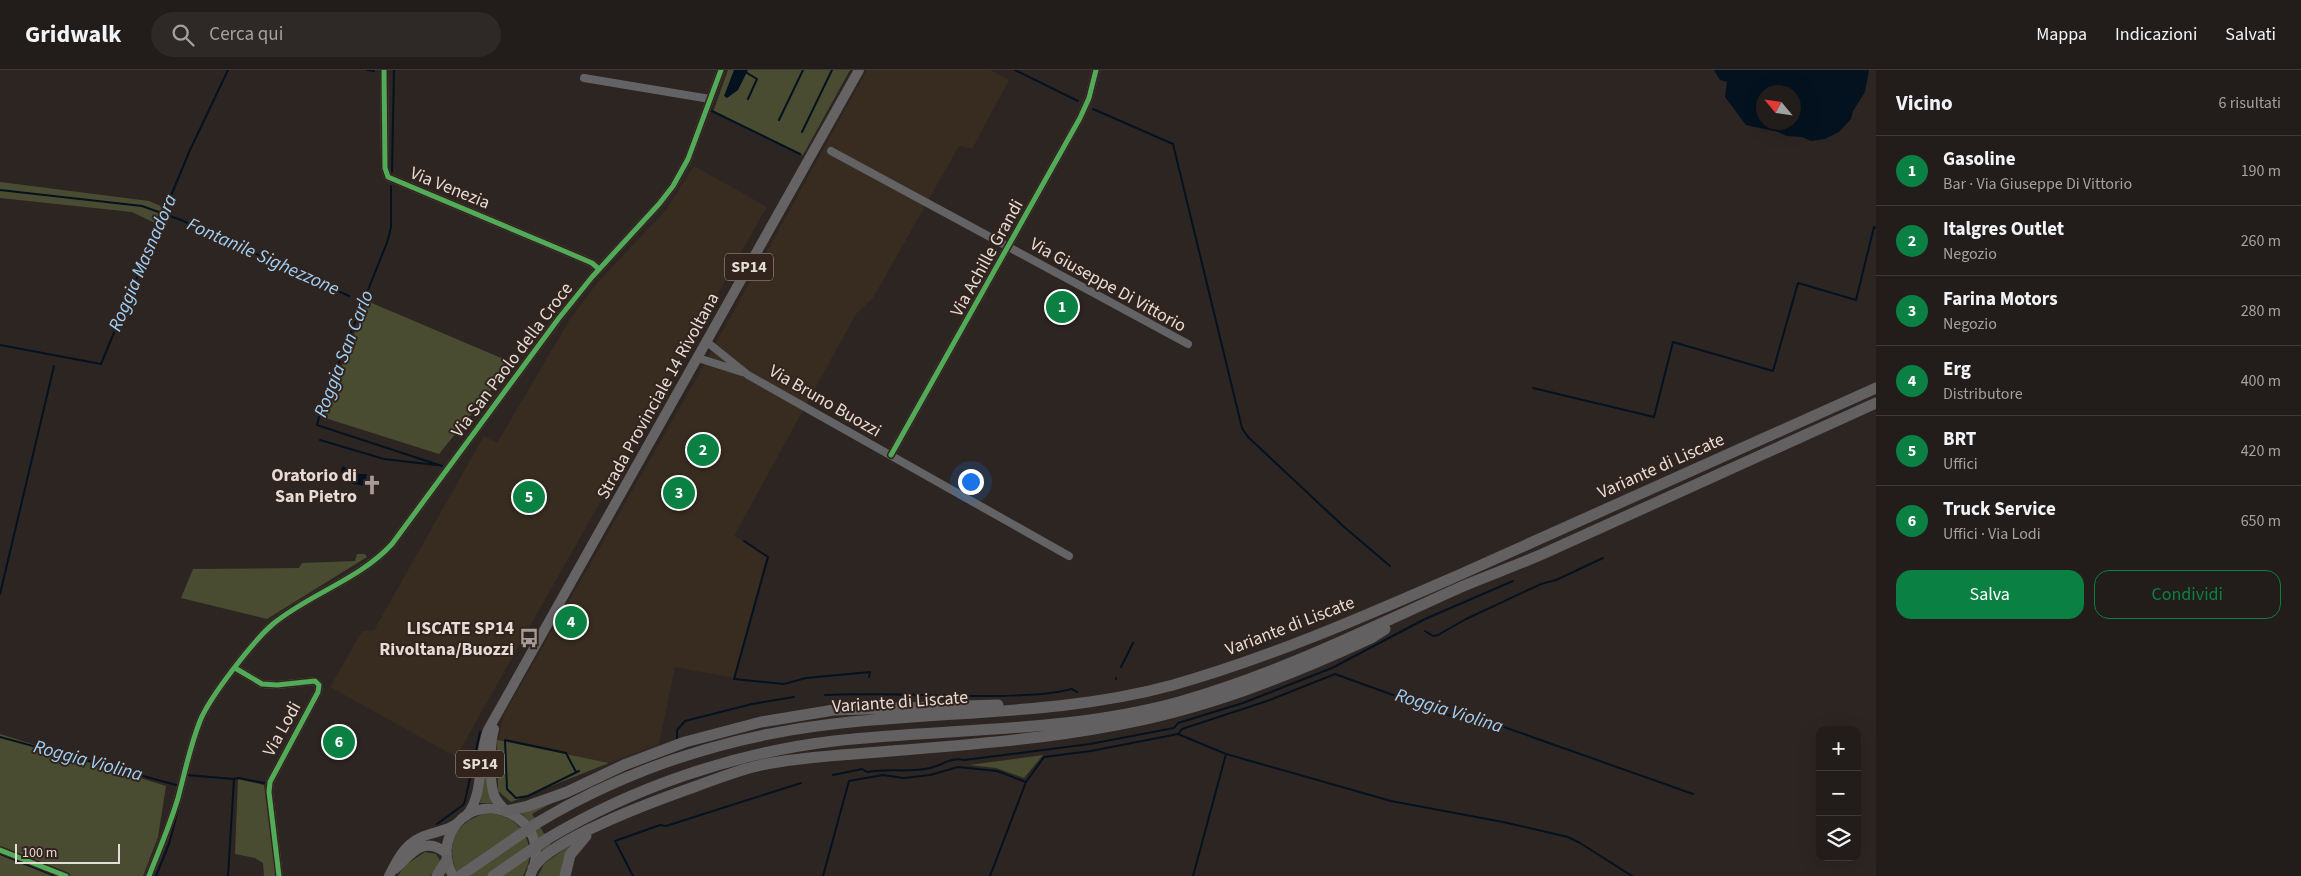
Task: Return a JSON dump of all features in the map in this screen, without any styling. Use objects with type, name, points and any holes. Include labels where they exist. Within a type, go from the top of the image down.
[{"type":"highway","name":"Variante di Liscate","points":[[460,876],[537,822],[588,794],[677,758],[768,735],[832,724],[1012,712],[1083,704],[1149,691],[1226,670],[1315,638],[1537,542],[1876,388]]},
{"type":"highway","name":"Variante di Liscate","points":[[493,876],[547,839],[596,812],[637,794],[694,773],[772,752],[834,741],[1039,727],[1109,717],[1153,708],[1275,671],[1461,588],[1543,554],[1876,402]]},
{"type":"highway","points":[[532,873],[544,858],[586,831],[642,805],[746,769],[777,762],[842,754],[1020,740],[1108,727],[1153,718],[1224,698],[1309,666],[1371,638],[1404,614]]},
{"type":"highway","points":[[506,811],[528,806],[560,794],[624,765],[677,744],[761,722],[834,710],[1058,702],[1168,683],[1226,670]]},
{"type":"highway","points":[[565,876],[570,855],[583,839],[642,805]]},
{"type":"highway","points":[[437,876],[447,857]]},
{"type":"main road","name":"Strada Provinciale 14 Rivoltana","points":[[447,857],[450,836],[475,802],[484,742],[498,711],[859,70]]},
{"type":"main road","name":"Strada Provinciale 14 Rivoltana","points":[[498,711],[491,744],[492,786],[496,800],[506,811]]},
{"type":"main road","points":[[390,875],[401,852],[409,844],[426,835],[449,829],[463,818],[487,808],[506,811],[520,819],[531,832],[536,850],[532,873]]},
{"type":"main road","points":[[390,875],[411,854],[425,846],[434,846],[447,857],[453,876]]},
{"type":"street","name":"Via Venezia","points":[[384,70],[385,168],[388,177],[592,263],[598,269]]},
{"type":"street","name":"Via San Paolo della Croce","points":[[149,876],[174,812],[200,720],[235,668],[273,624],[371,563],[392,544],[559,318],[598,269],[659,204],[673,186],[688,160],[721,70]]},
{"type":"street","name":"Via Achille Grandi","points":[[891,456],[1010,247],[1080,118],[1089,98],[1096,70]]},
{"type":"street","points":[[584,78],[710,100]]},
{"type":"street","name":"Via Giuseppe Di Vittorio","points":[[830,151],[1188,344]]},
{"type":"street","name":"Via Bruno Buozzi","points":[[707,342],[748,375],[1069,556]]},
{"type":"street","name":"Via Bruno Buozzi","points":[[698,358],[748,375]]},
{"type":"street","name":"Via Lodi","points":[[235,668],[261,684],[278,685],[315,681],[319,685],[318,692],[270,782],[269,794],[279,876]]},
{"type":"shaded area","points":[[867,70],[990,70],[1009,80],[972,149],[959,146],[873,298],[856,314],[734,536],[767,554],[734,678],[675,667],[659,744],[609,763],[498,740],[503,716],[700,372]]},
{"type":"shaded area","points":[[694,166],[767,207],[456,757],[330,687],[362,631],[374,630],[484,436],[497,443],[570,319],[598,282],[666,210]]},
{"type":"green space","points":[[728,70],[850,70],[803,155],[713,112]]},
{"type":"green space","points":[[0,182],[149,201],[170,210],[170,217],[167,223],[159,225],[132,212],[0,198]]},
{"type":"green space","points":[[367,301],[513,363],[439,454],[322,417]]},
{"type":"green space","points":[[357,554],[365,554],[367,557],[267,619],[181,598],[193,569],[299,568],[302,563],[355,561]]},
{"type":"green space","points":[[0,734],[166,786],[158,837],[143,876],[70,876],[65,874],[64,876],[0,876]]},
{"type":"green space","points":[[497,740],[609,763],[511,802],[498,791]]},
{"type":"green space","points":[[1043,755],[1024,778],[996,768],[969,765]]},
{"type":"green space","points":[[485,760],[493,803],[480,803]]},
{"type":"green space","points":[[238,779],[264,785],[276,876],[264,876],[263,863],[255,858],[235,854]]},
{"type":"green space","points":[[555,801],[532,814],[551,845],[542,853],[534,831],[520,812]]},
{"type":"green space","points":[[483,814],[496,814],[507,818],[523,832],[528,842],[529,853],[528,864],[523,876],[458,876],[452,856],[454,839],[464,824]]},
{"type":"green space","points":[[575,841],[563,860],[561,876],[538,876],[544,864]]},
{"type":"green space","points":[[425,852],[436,854],[441,862],[430,876],[398,876],[404,866]]},
{"type":"water","points":[[734,70],[748,70],[738,90],[727,98],[724,96]]},
{"type":"water","points":[[1714,70],[1869,70],[1865,92],[1853,111],[1851,119],[1839,132],[1825,139],[1811,141],[1802,137],[1787,136],[1769,130],[1801,130],[1801,85],[1756,85],[1756,127],[1746,125],[1725,97],[1727,82],[1720,80]]},
{"type":"water","points":[[343,466],[348,469],[349,478],[359,474],[367,474],[364,486],[342,481],[341,470]]},
{"type":"waterway","name":"Roggia Masnadora","points":[[0,345],[101,364],[190,150],[228,70]]},
{"type":"waterway","name":"Roggia Masnadora","points":[[367,70],[374,71]]},
{"type":"waterway","name":"Roggia San Carlo","points":[[392,172],[394,70]]},
{"type":"waterway","points":[[742,70],[757,79],[748,99]]},
{"type":"waterway","points":[[779,120],[803,70]]},
{"type":"waterway","points":[[802,132],[832,70]]},
{"type":"waterway","points":[[1015,70],[1078,101]]},
{"type":"waterway","points":[[1093,109],[1173,144],[1242,428],[1248,437],[1343,526],[1390,566]]},
{"type":"waterway","points":[[712,111],[800,154]]},
{"type":"waterway","name":"Roggia San Carlo","points":[[391,186],[391,227],[388,240],[322,405],[317,425],[442,466]]},
{"type":"waterway","name":"Fontanile Sighezzone","points":[[0,190],[142,206],[181,220],[349,296]]},
{"type":"waterway","points":[[1533,388],[1654,417],[1673,342],[1773,371],[1798,283],[1856,300],[1874,227],[1876,228]]},
{"type":"waterway","points":[[0,594],[54,366]]},
{"type":"waterway","points":[[320,440],[384,459],[436,465]]},
{"type":"waterway","points":[[744,541],[768,557],[734,679],[784,684],[806,678],[870,672],[869,677]]},
{"type":"waterway","points":[[1425,631],[1433,636],[1438,635],[1466,619],[1603,558]]},
{"type":"waterway","points":[[833,775],[862,769],[867,772],[930,768],[960,759],[1090,744],[1174,728],[1178,723],[1243,703],[1332,668],[1425,619],[1513,581]]},
{"type":"waterway","points":[[1121,667],[1133,643]]},
{"type":"waterway","name":"Roggia Violina","points":[[990,876],[1026,782],[1044,757],[1091,751],[1178,734],[1182,729],[1267,701],[1335,674],[1454,717],[1473,716],[1693,794]]},
{"type":"waterway","points":[[825,695],[1000,696],[1046,694],[1072,689],[1077,692]]},
{"type":"waterway","points":[[677,740],[677,730],[685,721],[752,704],[794,697]]},
{"type":"waterway","points":[[437,824],[463,805],[465,801],[480,732]]},
{"type":"waterway","name":"Roggia Violina","points":[[1178,734],[1226,754],[1391,801],[1503,822],[1568,837],[1632,876]]},
{"type":"waterway","name":"Roggia Violina","points":[[0,737],[176,785]]},
{"type":"waterway","points":[[576,772],[566,753],[505,740],[507,789],[516,798],[528,796],[579,771]]},
{"type":"waterway","name":"Roggia Violina","points":[[1193,876],[1226,754]]},
{"type":"waterway","points":[[823,876],[849,781],[883,775],[904,778],[930,775],[958,767],[997,771],[1026,782]]},
{"type":"waterway","points":[[186,775],[234,779],[228,876]]},
{"type":"waterway","points":[[234,779],[239,778],[264,783]]},
{"type":"waterway","points":[[633,876],[615,841],[660,825],[666,826],[801,783]]},
{"type":"waterway","name":"Roggia Violina","points":[[156,876],[169,844],[178,810]]},
{"type":"waterway","points":[[0,854],[55,876]]},
{"type":"cycle path","points":[[384,70],[385,168],[388,177],[592,263],[599,269]]},
{"type":"cycle path","points":[[149,876],[175,808],[190,749],[200,721],[212,699],[232,670],[254,643],[273,624],[287,613],[365,567],[392,544],[559,318],[592,277],[659,204],[673,186],[688,159],[721,70]]},
{"type":"cycle path","points":[[891,455],[1080,118],[1089,98],[1096,70]]},
{"type":"cycle path","points":[[235,668],[262,684],[277,685],[315,681],[319,685],[318,692],[270,782],[269,792],[279,876]]},
{"type":"cycle path","points":[[0,850],[66,876]]},
{"type":"place","name":"Gasoline","points":[[1062,307]]},
{"type":"place","name":"Italgres Outlet","points":[[703,450]]},
{"type":"place","name":"Oratorio di San Pietro","points":[[372,485]]},
{"type":"place","name":"Farina Motors","points":[[679,493]]},
{"type":"place","name":"BRT","points":[[529,497]]},
{"type":"place","name":"Erg","points":[[571,622]]},
{"type":"place","name":"LISCATE SP14 Rivoltana/Buozzi","points":[[529,638]]},
{"type":"place","name":"Truck Service","points":[[339,742]]}]
